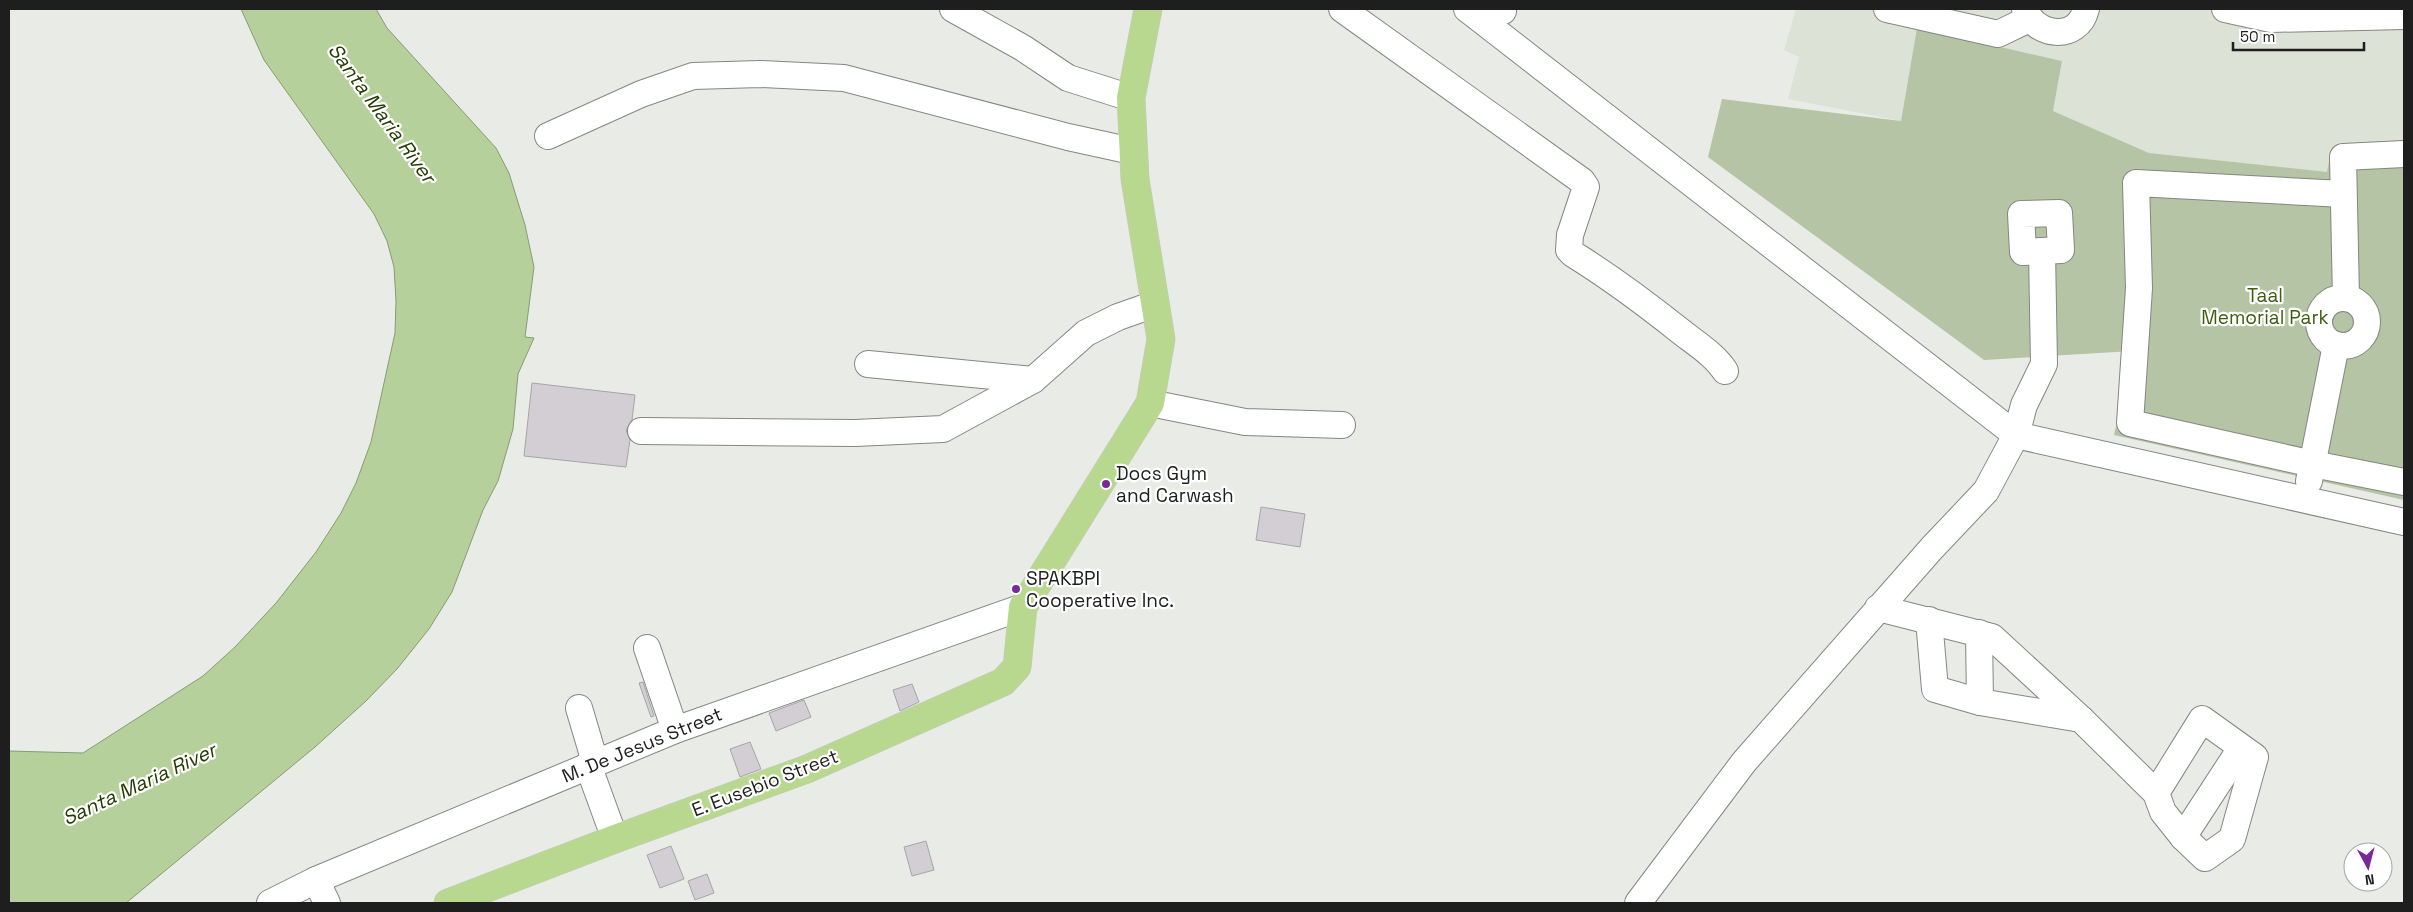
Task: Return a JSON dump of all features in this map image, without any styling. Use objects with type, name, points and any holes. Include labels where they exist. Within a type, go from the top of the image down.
[{"type":"main road","points":[[1023,606],[1150,402],[1161,339],[1132,151],[1131,98],[1148,9]]},
{"type":"main road","name":"E. Eusebio Street","points":[[448,903],[615,839],[807,769],[1003,682],[1017,666],[1023,606]]},
{"type":"street","points":[[953,9],[1023,48],[1068,78],[1131,98]]},
{"type":"street","points":[[1342,9],[1582,181],[1586,187],[1570,235],[1570,250],[1573,254],[1603,272],[1671,324],[1718,361],[1725,371]]},
{"type":"street","points":[[1467,9],[1500,14],[2016,435],[2404,522]]},
{"type":"street","points":[[1887,9],[1998,34],[2027,14],[2044,31],[2064,32],[2080,21],[2086,9]]},
{"type":"street","points":[[2225,9],[2271,19],[2404,16]]},
{"type":"street","points":[[548,136],[641,94],[694,76],[760,74],[844,78],[1068,138],[1132,151]]},
{"type":"street","points":[[2346,297],[2343,157],[2404,154]]},
{"type":"street","points":[[2343,194],[2136,184],[2139,288],[2130,423],[2313,464],[2404,482]]},
{"type":"street","points":[[1638,903],[1744,762],[1878,608],[1986,491],[2016,435],[2024,405],[2044,364],[2042,251]]},
{"type":"street","points":[[2346,297],[2360,304],[2365,310],[2367,326],[2365,334],[2352,344],[2336,345],[2323,336],[2319,321],[2320,313],[2330,301],[2346,297]]},
{"type":"street","points":[[641,431],[855,433],[943,429],[1033,380],[1086,333],[1118,317],[1155,304]]},
{"type":"street","points":[[2304,499],[2313,464],[2336,345]]},
{"type":"street","points":[[868,364],[1033,380]]},
{"type":"street","points":[[1150,402],[1245,422],[1342,425]]},
{"type":"street","name":"M. De Jesus Street","points":[[270,903],[316,880],[675,730],[1023,606]]},
{"type":"street","points":[[1878,608],[1992,637],[2081,719],[2156,793],[2163,812],[2182,837],[2205,858],[2232,839],[2255,757],[2202,720],[2156,793]]},
{"type":"street","points":[[1929,620],[1935,689],[1980,702],[2081,719]]},
{"type":"street","points":[[1979,633],[1980,702]]},
{"type":"street","points":[[648,648],[675,730]]},
{"type":"street","points":[[579,708],[592,764],[615,839]]},
{"type":"street","points":[[2182,837],[2241,748]]},
{"type":"street","points":[[316,880],[327,903]]},
{"type":"shaded area","points":[[1796,9],[2404,9],[2404,142],[2327,172],[2149,153],[2053,111],[2062,61],[1917,29],[1901,121],[1788,99],[1799,57],[1784,50]]},
{"type":"green space","name":"Taal Memorial Park","points":[[1917,28],[2062,61],[2053,111],[2149,153],[2327,172],[2332,147],[2404,142],[2404,500],[2114,435],[2133,351],[1984,360],[1708,157],[1722,99],[1901,121]]},
{"type":"water","name":"Santa Maria River","points":[[241,9],[376,9],[387,28],[496,148],[509,173],[525,225],[534,267],[525,337],[534,338],[518,374],[513,429],[498,481],[483,510],[452,592],[429,629],[397,669],[366,701],[315,747],[126,903],[9,903],[9,751],[83,753],[203,676],[235,647],[276,603],[316,552],[341,513],[356,483],[371,442],[395,333],[394,267],[387,241],[374,214],[264,60]]},
{"type":"building","points":[[532,383],[635,395],[632,420],[626,430],[630,440],[626,467],[524,456]]},
{"type":"building","points":[[1261,507],[1305,514],[1300,547],[1256,540]]},
{"type":"building","points":[[643,682],[654,716],[651,717],[639,683]]},
{"type":"building","points":[[912,684],[919,702],[900,711],[893,690]]},
{"type":"building","points":[[804,700],[811,717],[776,731],[769,713]]},
{"type":"building","points":[[750,742],[761,769],[740,777],[730,749]]},
{"type":"building","points":[[926,841],[934,870],[912,876],[904,847]]},
{"type":"building","points":[[671,846],[684,879],[660,888],[647,855]]},
{"type":"building","points":[[707,874],[714,893],[695,900],[688,881]]},
{"type":"place","name":"Docs Gym and Carwash","points":[[1106,484]]},
{"type":"place","name":"SPAKBPI Cooperative Inc.","points":[[1016,589]]}]
